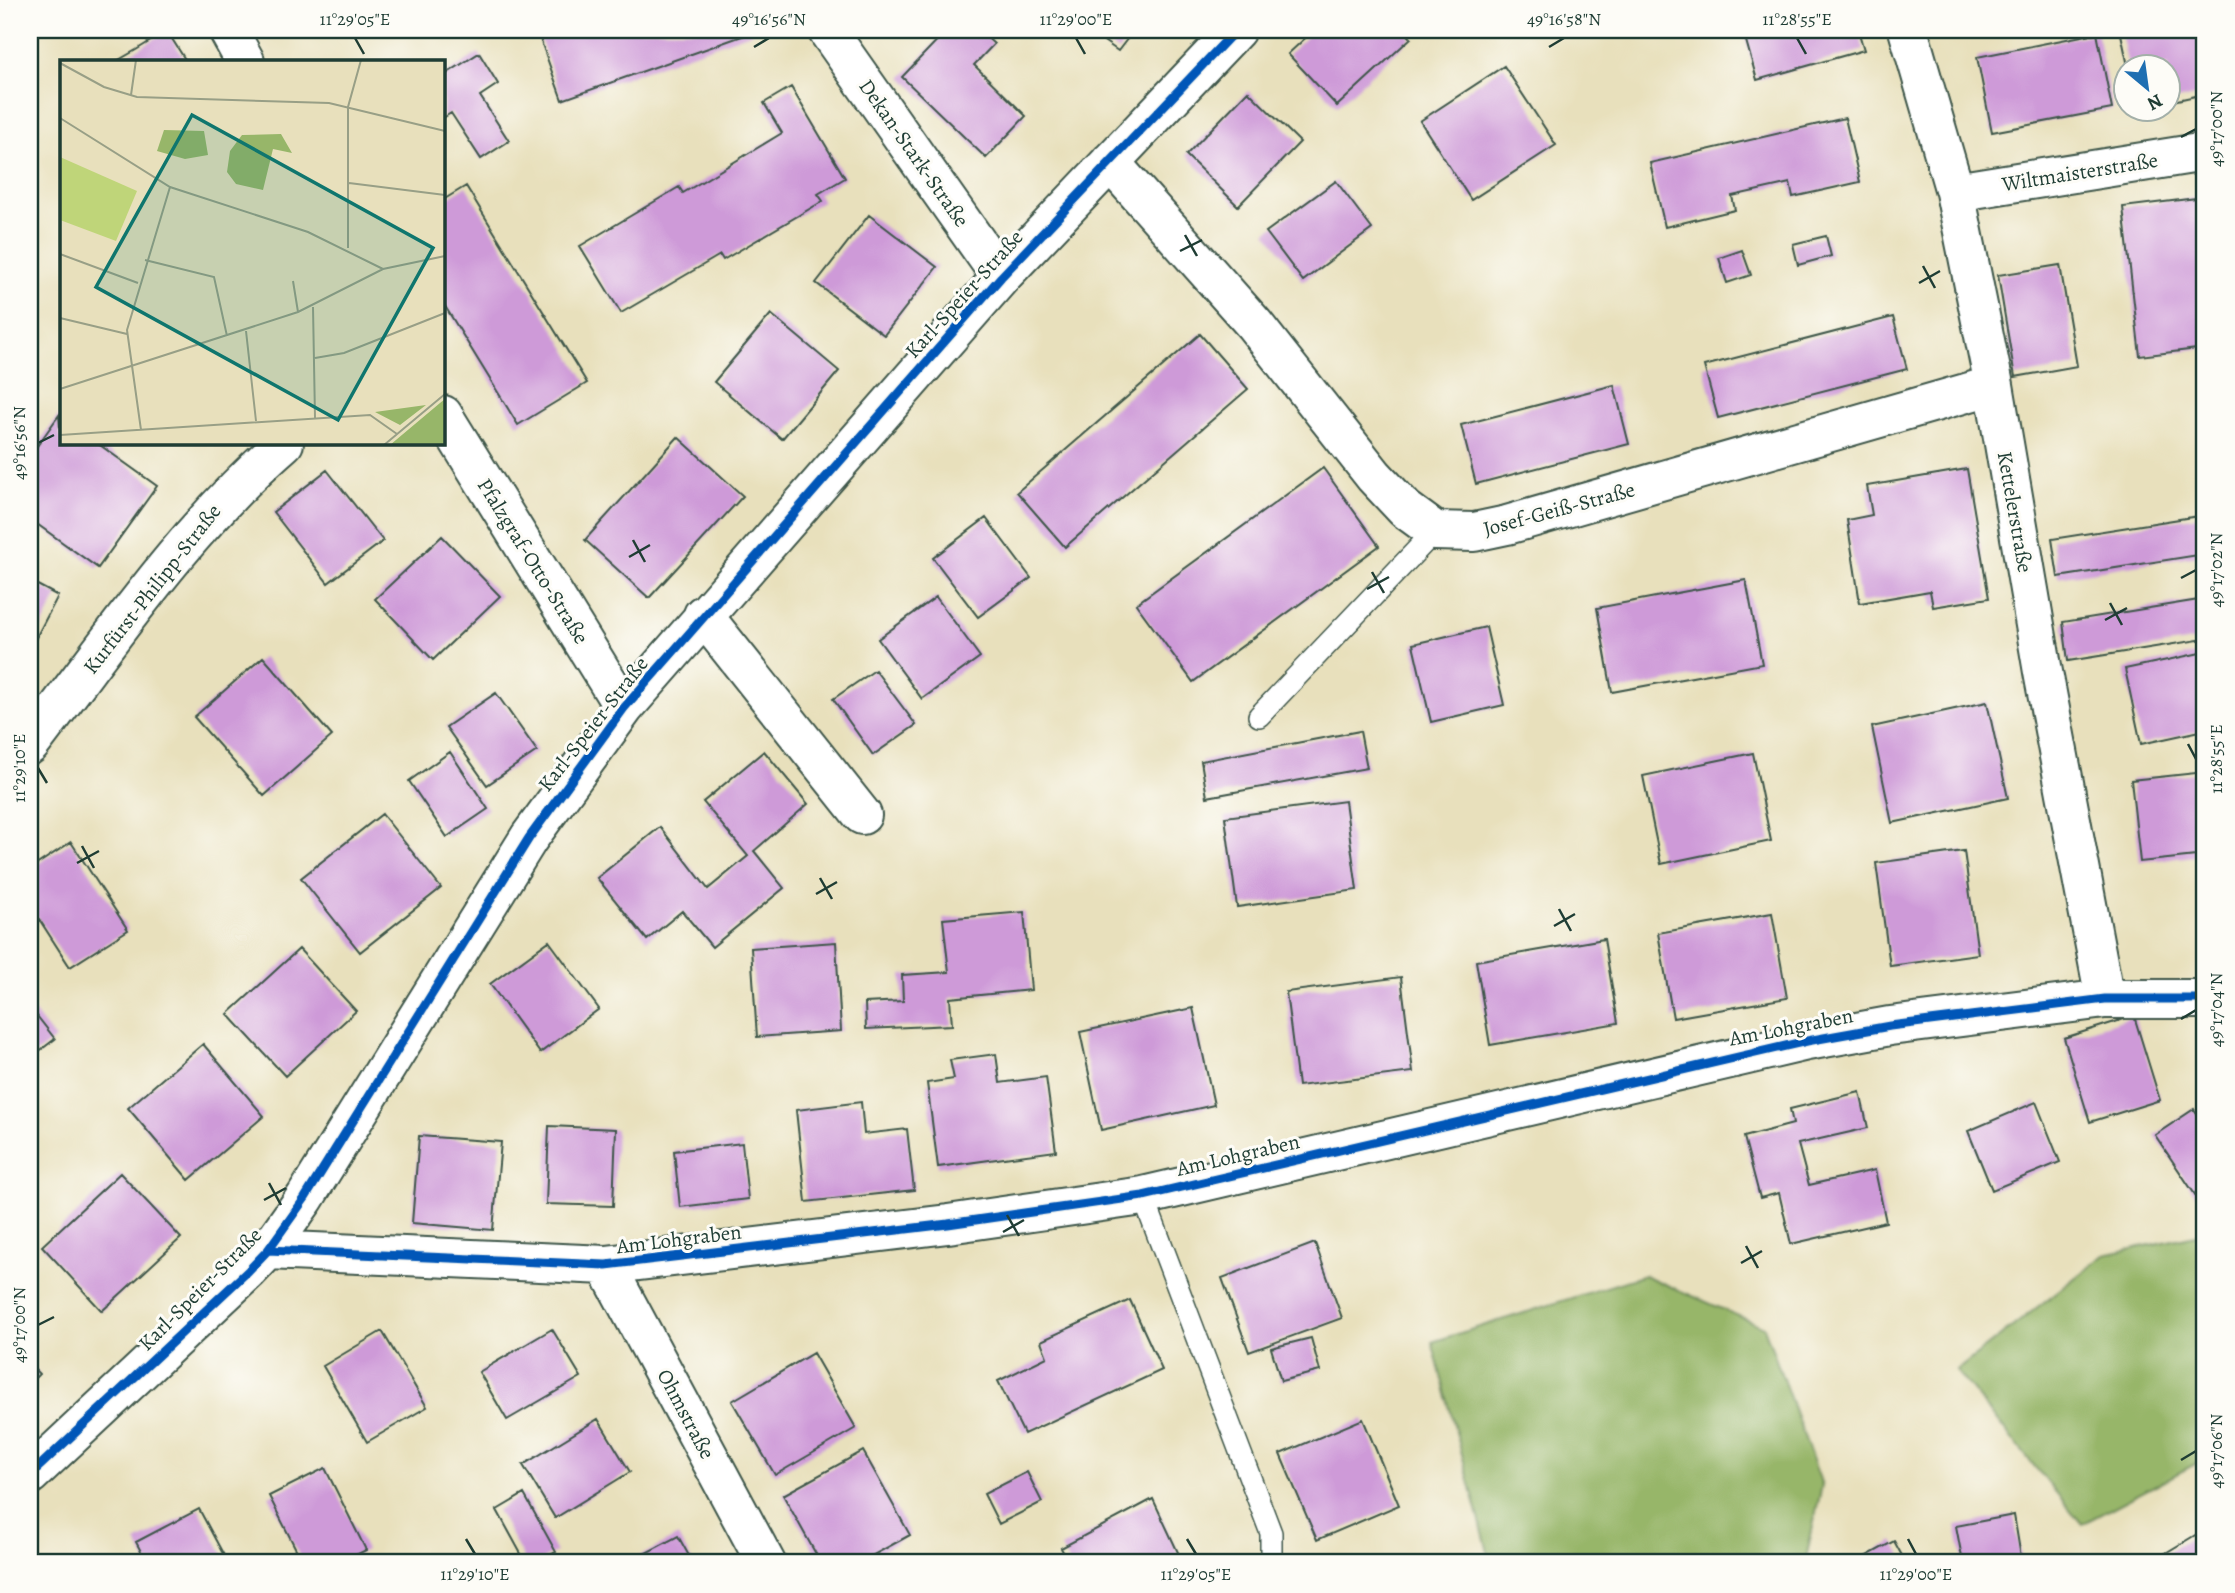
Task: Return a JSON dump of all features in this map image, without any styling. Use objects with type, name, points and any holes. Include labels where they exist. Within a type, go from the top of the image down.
[{"type":"street","points":[[228,30],[244,60]]},
{"type":"street","name":"Dekan-Stark-Straße","points":[[827,30],[1001,276]]},
{"type":"street","name":"Karl-Speier-Straße","points":[[30,1475],[268,1250],[305,1198],[529,838],[624,708],[1001,276],[1236,30]]},
{"type":"street","name":"Kettelerstraße","points":[[1908,30],[1955,192],[1994,385],[2043,672],[2105,999]]},
{"type":"street","name":"Wiltmaisterstraße","points":[[1955,192],[2205,152]]},
{"type":"street","points":[[1110,162],[1254,324],[1374,476],[1405,509],[1435,531]]},
{"type":"street","name":"Josef-Geiß-Straße","points":[[1435,531],[1474,532],[1507,525],[1994,385]]},
{"type":"street","name":"Pfalzgraf-Otto-Straße","points":[[444,417],[624,708]]},
{"type":"street","name":"Kurfürst-Philipp-Straße","points":[[30,746],[186,541],[221,502],[283,444]]},
{"type":"street","points":[[703,615],[862,815]]},
{"type":"street","name":"Am Lohgraben","points":[[268,1250],[606,1265],[948,1224],[1143,1196],[1807,1041],[1890,1026],[2105,999],[2205,999]]},
{"type":"street","name":"Ohmstraße","points":[[606,1265],[766,1563]]},
{"type":"lane","points":[[1259,716],[1435,531]]},
{"type":"lane","points":[[1143,1196],[1271,1533],[1271,1563]]},
{"type":"green space","points":[[2205,1233],[2205,1459],[2082,1524],[1956,1371],[2104,1255]]},
{"type":"green space","points":[[1644,1275],[1764,1327],[1822,1485],[1805,1563],[1491,1563],[1432,1342]]},
{"type":"building","points":[[547,30],[759,30],[562,100],[538,33]]},
{"type":"building","points":[[947,30],[979,30],[994,44],[974,65],[1026,116],[986,158],[902,77]]},
{"type":"building","points":[[1088,30],[1134,30],[1118,51]]},
{"type":"building","points":[[1314,30],[1404,30],[1411,38],[1337,106],[1288,54]]},
{"type":"building","points":[[1743,30],[1858,30],[1864,50],[1757,80]]},
{"type":"building","points":[[2140,30],[2205,30],[2205,94],[2182,99],[2182,52],[2125,52],[2121,34]]},
{"type":"building","points":[[167,31],[185,60],[119,60]]},
{"type":"building","points":[[2097,33],[2112,109],[1992,132],[1977,57]]},
{"type":"building","points":[[479,53],[498,84],[480,96],[509,141],[481,159],[451,113],[444,117],[444,75]]},
{"type":"building","points":[[1504,66],[1556,145],[1471,200],[1420,121]]},
{"type":"building","points":[[791,87],[845,178],[818,194],[823,201],[723,260],[720,255],[621,313],[580,246],[679,187],[683,193],[782,133],[764,103]]},
{"type":"building","points":[[1248,91],[1300,142],[1238,206],[1186,155]]},
{"type":"building","points":[[1845,118],[1860,182],[1793,197],[1790,183],[1732,196],[1735,210],[1665,227],[1650,163]]},
{"type":"building","points":[[1336,181],[1372,229],[1303,281],[1266,232]]},
{"type":"building","points":[[466,186],[587,383],[518,425],[444,305],[444,199]]},
{"type":"building","points":[[2205,197],[2205,348],[2140,356],[2123,207]]},
{"type":"building","points":[[869,215],[937,267],[884,335],[816,283]]},
{"type":"building","points":[[1826,236],[1831,256],[1798,265],[1793,244]]},
{"type":"building","points":[[1742,250],[1751,275],[1727,283],[1719,258]]},
{"type":"building","points":[[2060,265],[2077,366],[2015,377],[1998,275]]},
{"type":"building","points":[[771,314],[839,371],[782,439],[714,382]]},
{"type":"building","points":[[1893,317],[1907,369],[1718,418],[1704,366]]},
{"type":"building","points":[[1200,334],[1248,389],[1065,547],[1017,492]]},
{"type":"building","points":[[1614,385],[1629,444],[1476,484],[1461,425]]},
{"type":"building","points":[[59,415],[60,444],[98,444],[157,486],[98,568],[30,519],[30,456]]},
{"type":"building","points":[[678,437],[743,496],[649,598],[585,540]]},
{"type":"building","points":[[1323,468],[1379,546],[1193,682],[1136,604]]},
{"type":"building","points":[[1967,469],[1989,598],[1933,607],[1930,591],[1860,603],[1847,520],[1872,515],[1867,486]]},
{"type":"building","points":[[327,470],[383,541],[328,583],[273,512]]},
{"type":"building","points":[[2205,515],[2205,554],[2058,577],[2052,539]]},
{"type":"building","points":[[986,518],[1031,578],[978,617],[933,558]]},
{"type":"building","points":[[442,536],[500,596],[433,660],[375,599]]},
{"type":"building","points":[[1746,580],[1762,664],[1612,692],[1597,608]]},
{"type":"building","points":[[30,581],[58,596],[30,649]]},
{"type":"building","points":[[936,597],[980,657],[922,699],[878,639]]},
{"type":"building","points":[[2205,599],[2205,639],[2068,661],[2063,622]]},
{"type":"building","points":[[1486,627],[1504,705],[1431,722],[1413,644]]},
{"type":"building","points":[[2205,652],[2205,730],[2141,744],[2125,669]]},
{"type":"building","points":[[263,657],[332,736],[264,796],[194,717]]},
{"type":"building","points":[[875,670],[916,725],[873,755],[833,699]]},
{"type":"building","points":[[496,693],[537,751],[487,785],[446,727]]},
{"type":"building","points":[[1987,702],[2008,798],[1892,823],[1872,727]]},
{"type":"building","points":[[1360,731],[1367,768],[1207,797],[1201,761]]},
{"type":"building","points":[[764,751],[808,804],[754,851],[784,888],[712,947],[682,911],[647,940],[597,878],[660,827],[708,889],[748,856],[703,802]]},
{"type":"building","points":[[450,752],[488,809],[447,837],[409,781]]},
{"type":"building","points":[[1753,753],[1771,841],[1661,864],[1643,776]]},
{"type":"building","points":[[2205,772],[2205,855],[2140,862],[2131,780]]},
{"type":"building","points":[[1345,801],[1357,890],[1237,907],[1225,817]]},
{"type":"building","points":[[382,814],[441,888],[360,952],[301,878]]},
{"type":"building","points":[[71,842],[128,930],[70,967],[30,905],[30,869]]},
{"type":"building","points":[[1964,851],[1978,954],[1890,966],[1876,863]]},
{"type":"building","points":[[1024,912],[1031,990],[950,998],[952,1025],[866,1029],[865,1003],[903,1001],[902,975],[949,972],[943,919]]},
{"type":"building","points":[[1772,913],[1787,998],[1673,1018],[1658,933]]},
{"type":"building","points":[[1604,939],[1618,1023],[1490,1045],[1476,961]]},
{"type":"building","points":[[549,941],[599,1009],[540,1053],[490,984]]},
{"type":"building","points":[[836,942],[841,1031],[757,1037],[751,948]]},
{"type":"building","points":[[299,949],[356,1011],[285,1076],[228,1014]]},
{"type":"building","points":[[1401,977],[1413,1072],[1298,1086],[1286,992]]},
{"type":"building","points":[[30,1007],[55,1039],[30,1058]]},
{"type":"building","points":[[1193,1008],[1214,1105],[1101,1130],[1080,1032]]},
{"type":"building","points":[[2134,1016],[2160,1100],[2090,1122],[2064,1038]]},
{"type":"building","points":[[203,1044],[264,1116],[189,1180],[128,1108]]},
{"type":"building","points":[[996,1054],[1000,1083],[1046,1077],[1056,1151],[938,1167],[927,1083],[954,1079],[950,1060]]},
{"type":"building","points":[[1860,1092],[1868,1128],[1798,1144],[1809,1185],[1875,1170],[1886,1222],[1791,1244],[1779,1193],[1760,1198],[1744,1137],[1793,1124],[1790,1109]]},
{"type":"building","points":[[861,1102],[864,1134],[907,1129],[914,1190],[806,1202],[796,1110]]},
{"type":"building","points":[[2036,1102],[2060,1162],[1992,1190],[1968,1131]]},
{"type":"building","points":[[2194,1109],[2205,1125],[2205,1190],[2196,1196],[2155,1135]]},
{"type":"building","points":[[549,1126],[616,1129],[613,1206],[546,1204]]},
{"type":"building","points":[[419,1136],[501,1142],[493,1230],[412,1223]]},
{"type":"building","points":[[742,1143],[748,1199],[680,1207],[674,1151]]},
{"type":"building","points":[[120,1173],[181,1238],[102,1311],[42,1246]]},
{"type":"building","points":[[1315,1243],[1342,1318],[1249,1352],[1222,1278]]},
{"type":"building","points":[[1130,1300],[1162,1370],[1024,1434],[998,1381],[1047,1357],[1041,1341]]},
{"type":"building","points":[[552,1329],[581,1377],[507,1420],[479,1372]]},
{"type":"building","points":[[382,1331],[427,1407],[367,1442],[323,1366]]},
{"type":"building","points":[[1311,1338],[1320,1371],[1281,1381],[1271,1348]]},
{"type":"building","points":[[813,1353],[856,1428],[775,1475],[732,1401]]},
{"type":"building","points":[[30,1365],[39,1374],[30,1383]]},
{"type":"building","points":[[598,1419],[630,1472],[555,1518],[523,1465]]},
{"type":"building","points":[[1363,1419],[1399,1505],[1317,1540],[1280,1454]]},
{"type":"building","points":[[863,1451],[910,1535],[859,1563],[821,1563],[783,1495]]},
{"type":"building","points":[[325,1468],[366,1550],[340,1563],[303,1563],[269,1496]]},
{"type":"building","points":[[1027,1472],[1042,1502],[999,1524],[984,1494]]},
{"type":"building","points":[[524,1494],[556,1552],[536,1563],[526,1563],[497,1510]]},
{"type":"building","points":[[1153,1499],[1183,1563],[1069,1563],[1061,1548]]},
{"type":"building","points":[[199,1509],[228,1563],[147,1563],[136,1542]]},
{"type":"building","points":[[2014,1515],[2022,1563],[1963,1563],[1956,1526]]},
{"type":"building","points":[[2197,1534],[2205,1547],[2205,1563],[2149,1563]]},
{"type":"building","points":[[678,1536],[693,1563],[627,1563]]},
{"type":"building","points":[[1894,1541],[1906,1563],[1854,1563]]},
{"type":"cycle path","points":[[30,1475],[268,1250],[305,1198],[529,838],[624,708],[1001,277],[1236,30]]},
{"type":"cycle path","points":[[268,1250],[606,1265],[948,1224],[1143,1196],[1807,1041],[1890,1026],[2105,999],[2205,999]]}]
